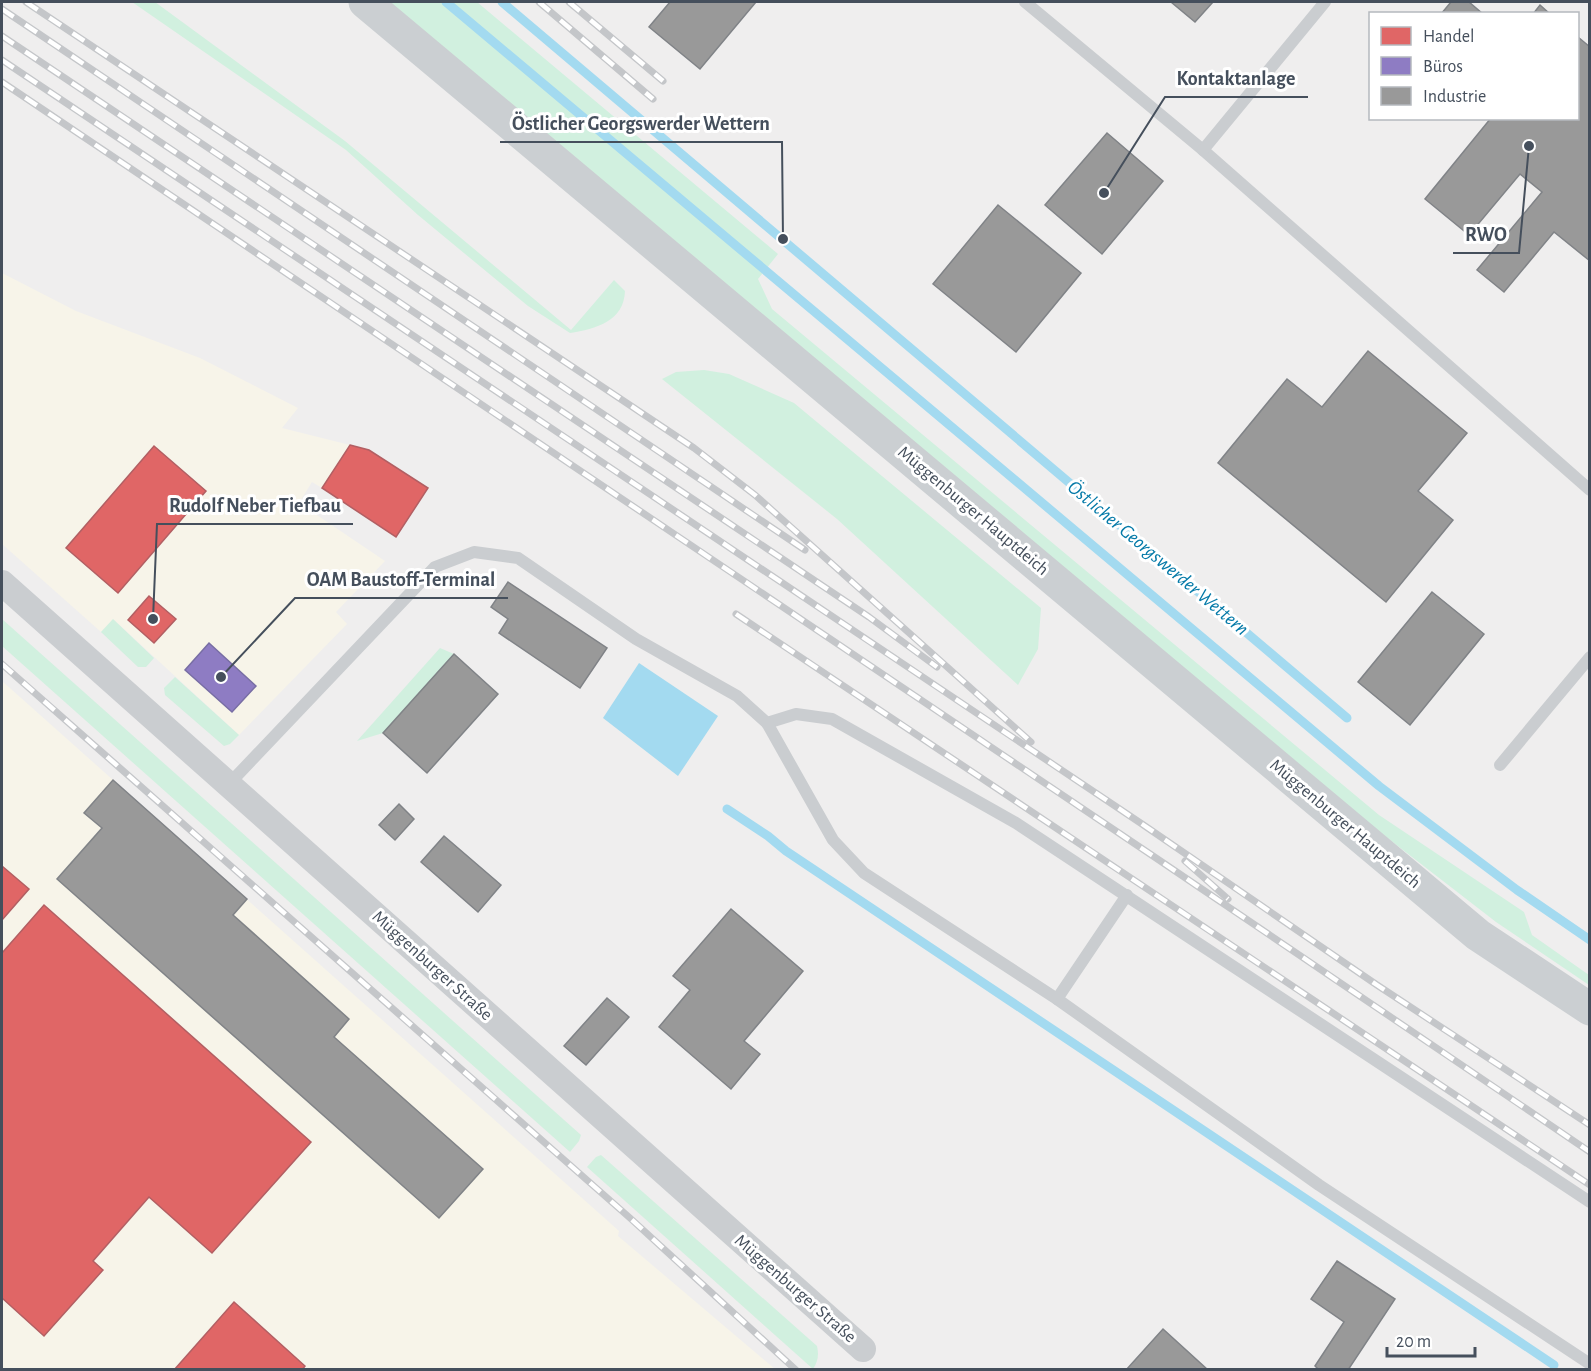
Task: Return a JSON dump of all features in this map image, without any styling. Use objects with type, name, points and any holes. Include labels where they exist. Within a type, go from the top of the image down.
[{"type":"street","name":"Müggenburger Hauptdeich","points":[[365,2],[1478,935],[1590,1009]]},
{"type":"street","name":"Müggenburger Straße","points":[[2,583],[863,1348]]},
{"type":"lane","points":[[1025,2],[1203,150],[1590,490]]},
{"type":"lane","points":[[1203,150],[1325,2]]},
{"type":"lane","points":[[228,785],[435,567],[474,552],[518,558],[636,639],[736,696],[767,723],[833,840],[864,873],[1057,999],[1319,1185],[1590,1364]]},
{"type":"lane","points":[[1500,765],[1590,657]]},
{"type":"lane","points":[[767,723],[796,714],[832,718],[1016,823],[1590,1202]]},
{"type":"lane","points":[[1057,999],[1126,895]]},
{"type":"shaded area","points":[[2,273],[76,311],[200,358],[298,408],[282,428],[350,445],[322,488],[312,482],[299,503],[385,561],[336,612],[347,624],[239,735],[114,620],[101,632],[2,544]]},
{"type":"shaded area","points":[[2,681],[619,1231],[618,1236],[775,1369],[2,1369]]},
{"type":"green space","points":[[132,2],[155,2],[345,141],[571,330],[614,280],[625,291],[620,310],[599,326],[570,333],[528,306],[418,215],[346,150]]},
{"type":"green space","points":[[388,2],[477,2],[778,254],[758,279],[772,309],[1379,815],[1524,912],[1532,935],[1589,975],[1589,985],[1496,922],[1372,826]]},
{"type":"green space","points":[[704,370],[729,374],[794,403],[1041,608],[1038,649],[1018,685],[837,519],[662,379],[676,372]]},
{"type":"green space","points":[[2,619],[581,1135],[570,1152],[2,646]]},
{"type":"green space","points":[[113,619],[154,658],[146,667],[138,667],[101,632]]},
{"type":"green space","points":[[440,648],[454,654],[383,733],[357,741]]},
{"type":"green space","points":[[175,677],[239,735],[230,744],[224,746],[165,695],[164,688]]},
{"type":"green space","points":[[601,1155],[817,1346],[818,1358],[813,1369],[587,1167]]},
{"type":"water","points":[[639,663],[718,716],[678,776],[603,718]]},
{"type":"building: Handel","points":[[350,445],[369,450],[428,488],[396,537],[322,488]]},
{"type":"building: Handel","points":[[154,446],[206,491],[118,593],[66,548]]},
{"type":"building: Handel","points":[[149,596],[176,619],[154,643],[128,620]]},
{"type":"building: Handel","points":[[2,866],[29,889],[2,920]]},
{"type":"building: Handel","points":[[44,905],[311,1142],[212,1253],[149,1197],[93,1261],[103,1270],[44,1336],[2,1298],[2,953]]},
{"type":"building: Handel","points":[[234,1302],[305,1366],[302,1370],[174,1370]]},
{"type":"building: Büros","points":[[209,643],[256,686],[232,712],[185,670]]},
{"type":"building: Industrie","points":[[670,2],[756,2],[700,69],[649,27]]},
{"type":"building: Industrie","points":[[1171,2],[1213,2],[1195,22]]},
{"type":"building: Industrie","points":[[1451,2],[1469,2],[1481,12],[1443,12]]},
{"type":"building: Industrie","points":[[1540,5],[1548,12],[1535,12]]},
{"type":"building: Industrie","points":[[1579,38],[1590,47],[1590,261],[1554,232],[1504,292],[1477,270],[1542,192],[1520,174],[1469,235],[1425,199],[1489,120],[1579,120]]},
{"type":"building: Industrie","points":[[1107,133],[1163,181],[1102,254],[1045,205]]},
{"type":"building: Industrie","points":[[998,205],[1081,273],[1016,352],[933,284]]},
{"type":"building: Industrie","points":[[1368,351],[1467,433],[1418,491],[1453,520],[1386,602],[1218,463],[1287,379],[1322,407]]},
{"type":"building: Industrie","points":[[508,582],[607,648],[580,688],[499,633],[508,619],[491,607]]},
{"type":"building: Industrie","points":[[1432,592],[1484,634],[1410,725],[1358,682]]},
{"type":"building: Industrie","points":[[454,654],[498,694],[427,773],[383,733]]},
{"type":"building: Industrie","points":[[113,780],[247,899],[233,915],[349,1019],[334,1037],[483,1169],[439,1218],[57,879],[102,828],[84,813]]},
{"type":"building: Industrie","points":[[399,804],[414,819],[395,840],[379,825]]},
{"type":"building: Industrie","points":[[444,836],[501,885],[478,912],[421,862]]},
{"type":"building: Industrie","points":[[731,909],[803,971],[744,1041],[760,1054],[731,1089],[659,1027],[690,990],[673,976]]},
{"type":"building: Industrie","points":[[607,998],[629,1017],[586,1065],[564,1046]]},
{"type":"building: Industrie","points":[[1337,1261],[1395,1299],[1348,1370],[1319,1370],[1315,1366],[1344,1322],[1311,1299]]},
{"type":"building: Industrie","points":[[1163,1329],[1208,1370],[1126,1370]]},
{"type":"waterway","points":[[446,2],[1379,786],[1517,890],[1590,940]]},
{"type":"waterway","name":"Östlicher Georgswerder Wettern","points":[[502,2],[1347,718]]},
{"type":"waterway","points":[[727,809],[786,851],[1554,1365]]},
{"type":"railway","points":[[26,2],[694,448],[755,495],[1031,742]]},
{"type":"railway","points":[[539,2],[653,99]]},
{"type":"railway","points":[[569,2],[663,81]]},
{"type":"railway","points":[[2,9],[805,550]]},
{"type":"railway","points":[[2,36],[869,617],[937,667]]},
{"type":"railway","points":[[2,60],[1142,824],[1377,985],[1590,1125]]},
{"type":"railway","points":[[2,82],[1590,1152]]},
{"type":"railway","points":[[736,614],[1590,1185]]},
{"type":"railway","points":[[2,664],[630,1218],[796,1370]]},
{"type":"railway","points":[[1185,861],[1228,899]]},
{"type":"place","name":"RWO","points":[[1529,146]]},
{"type":"place","name":"Kontaktanlage","points":[[1104,193]]},
{"type":"place","name":"Östlicher Georgswerder Wettern","points":[[783,239]]},
{"type":"place","name":"Rudolf Neber Tiefbau","points":[[153,619]]},
{"type":"place","name":"OAM Baustoff-Terminal","points":[[221,677]]}]
